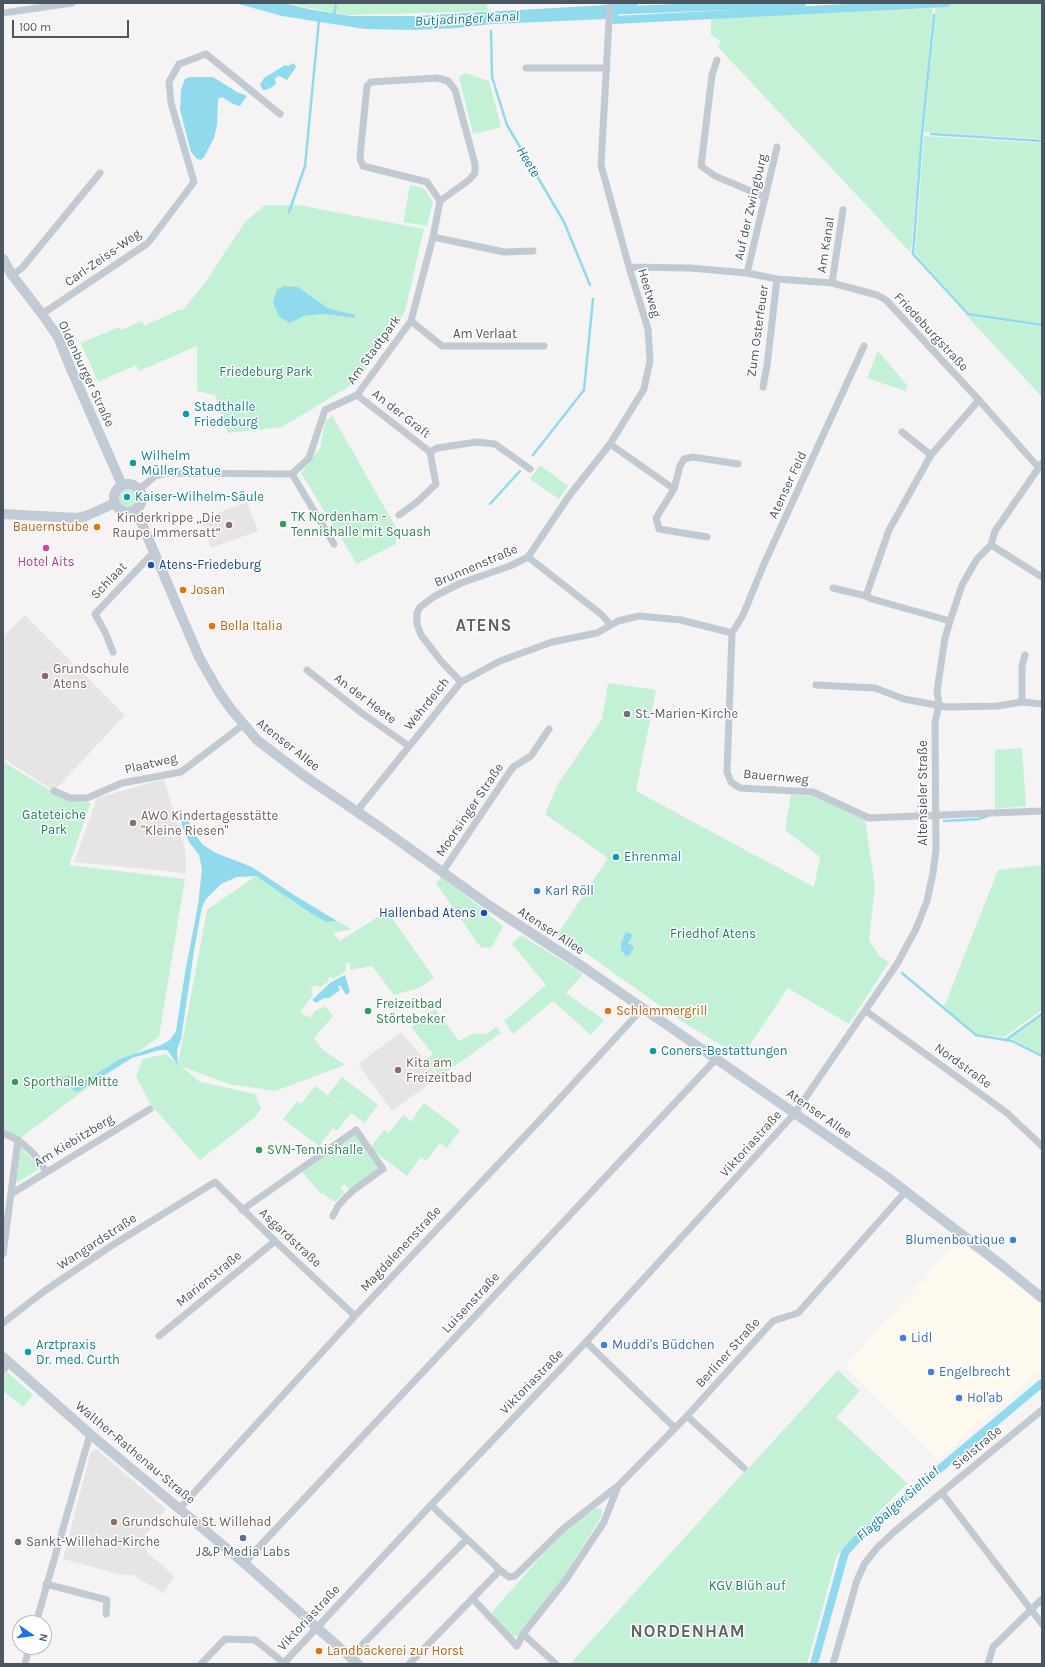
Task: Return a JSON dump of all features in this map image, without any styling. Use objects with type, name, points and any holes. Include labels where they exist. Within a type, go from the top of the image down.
[{"type":"street","points":[[3,13],[72,3]]},
{"type":"street","name":"Heetweg","points":[[528,557],[569,496],[610,444],[644,389],[650,360],[648,329],[601,165],[611,17],[610,5]]},
{"type":"street","name":"Carl-Zeiss-Weg","points":[[42,314],[148,243],[194,182],[171,102],[169,82],[178,64],[206,54],[280,114]]},
{"type":"street","points":[[716,60],[712,75],[700,166],[715,176],[765,197]]},
{"type":"street","points":[[526,68],[607,68]]},
{"type":"street","points":[[437,78],[448,81],[455,90],[475,164],[475,173],[469,180],[440,201],[427,182],[364,166],[360,159],[360,146],[366,91],[367,86],[371,82],[437,78]]},
{"type":"street","name":"Auf der Zwingburg","points":[[747,273],[777,147]]},
{"type":"street","points":[[12,275],[22,268],[100,173]]},
{"type":"street","name":"Am Stadtpark","points":[[292,474],[309,458],[325,410],[357,395],[411,320],[433,237],[440,201]]},
{"type":"street","name":"Am Kanal","points":[[832,283],[843,210]]},
{"type":"street","points":[[433,237],[504,252],[533,251]]},
{"type":"street","name":"Oldenburger Straße","points":[[3,259],[12,275],[58,337],[70,369],[122,485]]},
{"type":"street","name":"Friedeburgstraße","points":[[629,267],[690,268],[747,273],[777,279],[832,283],[877,295],[886,300],[1040,465]]},
{"type":"street","name":"Zum Osterfeuer","points":[[763,387],[767,366],[777,279]]},
{"type":"street","name":"Am Verlaat","points":[[411,320],[442,346],[544,346]]},
{"type":"street","name":"Atenser Feld","points":[[732,633],[743,615],[764,564],[864,346]]},
{"type":"street","name":"An der Graft","points":[[357,395],[430,452],[436,484],[418,502],[399,515]]},
{"type":"street","points":[[866,596],[889,530],[931,455],[978,400]]},
{"type":"street","points":[[902,432],[931,455]]},
{"type":"street","name":"An der Graft","points":[[430,452],[438,448],[477,442],[495,444],[530,469]]},
{"type":"street","points":[[610,444],[674,489]]},
{"type":"street","points":[[706,537],[658,529],[656,518],[674,489],[680,466],[684,459],[694,457],[738,464]]},
{"type":"street","name":"Altensieler Straße","points":[[795,1113],[897,964],[916,929],[927,901],[934,873],[936,850],[935,722],[939,704],[937,691],[945,638],[962,586],[977,559],[991,545],[995,531],[1034,476],[1040,465]]},
{"type":"street","points":[[140,489],[155,476],[166,473],[292,474],[334,544]]},
{"type":"street","points":[[132,484],[140,489],[142,501],[136,510],[125,512],[115,503],[115,493],[122,485],[132,484]]},
{"type":"street","points":[[3,514],[77,518],[86,516],[115,503]]},
{"type":"street","name":"Atenser Allee","points":[[136,510],[199,657],[218,692],[243,725],[257,740],[357,812],[443,871],[490,906],[586,969],[906,1191],[1041,1295]]},
{"type":"street","points":[[991,545],[1042,577]]},
{"type":"street","name":"Schlaat","points":[[114,652],[95,614],[154,552]]},
{"type":"street","name":"Brunnenstraße","points":[[461,682],[421,635],[417,624],[417,613],[420,607],[435,596],[461,583],[510,566],[528,557],[602,615],[610,624]]},
{"type":"street","points":[[833,588],[866,596],[950,621]]},
{"type":"street","points":[[610,624],[639,616],[681,620],[732,633]]},
{"type":"street","name":"Wehrdeich","points":[[357,812],[461,682],[500,661],[552,642],[597,633],[610,624]]},
{"type":"street","name":"Bauernweg","points":[[732,633],[728,772],[731,782],[740,788],[813,792],[869,818],[1042,811]]},
{"type":"street","points":[[1022,702],[1022,666],[1025,655]]},
{"type":"street","name":"An der Heete","points":[[307,670],[363,714],[409,746]]},
{"type":"street","points":[[816,686],[875,688],[904,699],[939,704],[947,707],[998,706],[1022,702],[1042,704]]},
{"type":"street","name":"Plaatweg","points":[[54,791],[70,798],[87,798],[122,783],[181,772],[243,725]]},
{"type":"street","name":"Moorsinger Straße","points":[[443,871],[513,766],[531,756],[549,729]]},
{"type":"street","name":"Magdalenenstraße","points":[[180,1508],[355,1316],[540,1120],[642,1009]]},
{"type":"street","name":"Nordstraße","points":[[866,1011],[1006,1113],[1042,1146]]},
{"type":"street","name":"Luisenstraße","points":[[244,1563],[716,1059]]},
{"type":"street","name":"Am Kiebitzberg","points":[[10,1194],[150,1109]]},
{"type":"street","name":"Viktoriastraße","points":[[283,1664],[317,1626],[586,1342],[795,1113]]},
{"type":"street","points":[[242,1210],[356,1130],[383,1168],[346,1197],[338,1206],[333,1216]]},
{"type":"street","points":[[3,1133],[18,1140],[33,1152],[46,1171]]},
{"type":"street","points":[[3,1254],[18,1140]]},
{"type":"street","name":"Asgardstraße","points":[[208,1186],[215,1182],[242,1210],[355,1316]]},
{"type":"street","name":"Wangardstraße","points":[[3,1323],[43,1292],[111,1246],[208,1186]]},
{"type":"street","name":"Berliner Straße","points":[[500,1570],[509,1577],[515,1576],[564,1528],[619,1485],[687,1416],[773,1321],[798,1313],[906,1191]]},
{"type":"street","name":"Marienstraße","points":[[159,1336],[275,1241]]},
{"type":"street","points":[[586,1342],[675,1428]]},
{"type":"street","name":"Walther-Rathenau-Straße","points":[[5,1363],[180,1508],[317,1626],[354,1660]]},
{"type":"street","name":"Sielstraße","points":[[833,1664],[857,1580],[865,1563],[877,1548],[1042,1410]]},
{"type":"street","points":[[687,1416],[744,1468]]},
{"type":"street","points":[[38,1615],[90,1434]]},
{"type":"street","name":"Berliner Straße","points":[[473,1598],[517,1646],[523,1634],[565,1581],[604,1522],[619,1485]]},
{"type":"street","points":[[942,1493],[1042,1624]]},
{"type":"street","points":[[409,1664],[500,1570],[431,1505]]},
{"type":"street","points":[[354,1660],[467,1539]]},
{"type":"street","points":[[46,1584],[107,1600],[106,1614]]},
{"type":"street","points":[[988,1664],[993,1647],[1031,1608],[1042,1599]]},
{"type":"street","points":[[523,1634],[556,1664]]},
{"type":"street","points":[[201,1664],[225,1639],[255,1640],[283,1664]]},
{"type":"shaded area","name":"Kinderkrippe „Die Raupe Immersatt“","points":[[247,502],[258,531],[211,548],[201,519]]},
{"type":"shaded area","name":"Grundschule Atens","points":[[25,615],[125,715],[54,791],[3,758],[3,637]]},
{"type":"shaded area","name":"AWO Kindertagesstätte \"Kleine Riesen\"","points":[[164,779],[185,849],[186,873],[74,862],[97,798]]},
{"type":"shaded area","name":"Kita am Freizeitbad","points":[[401,1032],[439,1077],[392,1111],[358,1064]]},
{"type":"shaded area","points":[[958,1240],[1036,1298],[1042,1306],[1042,1370],[938,1460],[845,1367]]},
{"type":"shaded area","name":"Grundschule St. Willehad","points":[[96,1449],[166,1509],[146,1535],[146,1551],[175,1577],[163,1593],[133,1575],[118,1574],[63,1559],[91,1451]]},
{"type":"green space","points":[[285,3],[335,3],[334,13]]},
{"type":"green space","points":[[337,3],[486,3],[488,11],[348,15],[335,13]]},
{"type":"green space","points":[[1042,3],[1042,139],[924,132],[936,4]]},
{"type":"green space","points":[[933,4],[911,253],[718,47],[721,41],[711,35],[711,15]]},
{"type":"green space","points":[[465,73],[489,81],[501,127],[473,134],[459,77]]},
{"type":"green space","points":[[924,136],[1042,143],[1042,324],[968,313],[915,253]]},
{"type":"green space","points":[[410,185],[424,188],[433,202],[427,226],[403,222]]},
{"type":"green space","name":"Friedeburg Park","points":[[265,205],[298,205],[424,229],[405,311],[358,381],[282,427],[228,433],[215,395],[197,391],[197,346],[139,371],[136,365],[98,382],[81,343],[119,327],[121,330],[142,321],[144,326],[181,309],[182,311],[204,284],[245,222]],"holes":[[[298,287],[328,308],[355,315],[354,318],[323,314],[304,316]]]},
{"type":"green space","points":[[966,315],[1042,327],[1042,397]]},
{"type":"green space","points":[[878,351],[907,385],[905,391],[867,378]]},
{"type":"green space","points":[[332,415],[395,526],[396,544],[357,564],[301,473],[320,448],[325,422]]},
{"type":"green space","points":[[540,465],[568,486],[559,499],[530,479]]},
{"type":"green space","points":[[128,489],[134,492],[137,498],[134,504],[128,507],[122,504],[119,498],[122,492]]},
{"type":"green space","name":"Friedhof Atens","points":[[608,683],[656,690],[636,791],[814,887],[820,857],[785,830],[791,795],[813,796],[865,820],[875,886],[869,940],[879,956],[889,962],[849,1024],[788,988],[751,1043],[735,1054],[680,1020],[593,958],[557,935],[608,858],[545,814],[558,784],[602,719]]},
{"type":"green space","points":[[1022,748],[1026,806],[995,809],[995,750]]},
{"type":"green space","name":"Gateteiche Park","points":[[3,762],[65,799],[91,803],[69,865],[185,879],[159,1037],[18,1140],[3,1133]]},
{"type":"green space","points":[[1042,865],[1042,1010],[1004,1037],[977,1034],[944,1007],[998,870]]},
{"type":"green space","points":[[256,876],[327,922],[337,921],[352,929],[333,933],[340,941],[387,911],[434,978],[419,988],[394,995],[372,966],[350,970],[350,962],[345,964],[346,971],[333,979],[331,977],[328,978],[329,981],[321,987],[313,985],[311,990],[313,995],[300,1012],[310,1018],[315,1011],[325,1006],[333,1016],[314,1038],[323,1050],[345,1065],[275,1091],[229,1084],[181,1066],[200,1082],[255,1094],[261,1109],[255,1117],[200,1160],[151,1105],[136,1076],[143,1059],[166,1054],[178,1064],[207,910]]},
{"type":"green space","points":[[442,876],[503,926],[492,947],[482,948],[478,944],[436,883]]},
{"type":"green space","points":[[521,935],[583,974],[566,993],[604,1020],[591,1035],[553,1001],[513,1034],[504,1021],[546,985],[512,944]]},
{"type":"green space","points":[[435,1009],[459,1041],[475,1033],[487,1034],[496,1027],[501,1033],[441,1076],[426,1060],[433,1054],[411,1027]]},
{"type":"green space","points":[[1042,1015],[1042,1055],[1010,1038]]},
{"type":"green space","points":[[342,1077],[378,1105],[364,1123],[328,1095]]},
{"type":"green space","points":[[315,1086],[351,1113],[337,1131],[333,1128],[319,1146],[283,1119],[297,1101],[301,1104]]},
{"type":"green space","points":[[424,1103],[460,1130],[447,1148],[440,1143],[426,1161],[421,1157],[407,1176],[370,1148],[384,1130],[389,1133],[403,1115],[411,1121]]},
{"type":"green space","points":[[356,1133],[381,1167],[349,1190],[345,1184],[340,1188],[344,1192],[335,1202],[323,1194],[323,1192],[321,1194],[302,1172]]},
{"type":"green space","points":[[20,1147],[37,1164],[38,1170],[17,1182],[14,1180]]},
{"type":"green space","name":"KGV Blüh auf","points":[[838,1370],[860,1391],[836,1417],[907,1483],[837,1555],[807,1664],[570,1664],[745,1471],[748,1473],[746,1471]]},
{"type":"green space","points":[[7,1372],[33,1395],[23,1407],[3,1391],[3,1377]]},
{"type":"green space","points":[[597,1508],[602,1509],[601,1517],[563,1578],[518,1636],[511,1636],[492,1616],[492,1612],[545,1552],[570,1527]]},
{"type":"water","points":[[235,3],[283,3],[313,10],[351,16],[414,16],[606,5],[607,7],[614,7],[614,16],[607,16],[607,19],[492,24],[458,28],[416,30],[365,29],[282,16]]},
{"type":"water","points":[[294,63],[296,67],[287,80],[279,76],[275,78],[276,84],[269,89],[263,90],[260,85],[264,78],[285,65],[288,66]]},
{"type":"water","points":[[190,77],[213,77],[237,92],[247,96],[240,106],[233,104],[222,97],[218,99],[217,125],[214,138],[201,160],[197,159],[191,152],[180,110],[181,90],[185,79]]},
{"type":"water","points":[[284,286],[298,287],[328,308],[355,315],[355,318],[323,314],[304,316],[290,323],[279,317],[273,302],[277,290]]},
{"type":"water","points":[[180,812],[187,817],[193,832],[203,845],[216,853],[252,867],[337,921],[327,922],[315,916],[256,876],[237,877],[221,884],[206,899],[202,907],[181,1039],[177,1050],[178,1065],[167,1050],[160,1050],[132,1058],[77,1092],[58,1080],[70,1075],[75,1083],[87,1080],[120,1059],[161,1045],[170,1040],[176,1031],[198,905],[202,869],[199,855],[189,842],[182,826]]},
{"type":"water","points":[[626,932],[633,935],[628,943],[634,947],[629,956],[625,955],[621,950],[621,943]]},
{"type":"water","points":[[345,975],[350,992],[346,995],[340,985],[338,987],[340,990],[329,998],[324,998],[316,1003],[312,1000],[331,982]]},
{"type":"waterway","points":[[334,16],[336,3]]},
{"type":"waterway","points":[[634,3],[614,4],[614,20],[946,3]]},
{"type":"waterway","name":"Butjadinger Kanal","points":[[603,11],[802,3]]},
{"type":"waterway","points":[[934,15],[922,134],[913,254],[968,314],[1042,325]]},
{"type":"waterway","points":[[289,212],[305,166],[319,20]]},
{"type":"waterway","name":"Heete","points":[[491,31],[492,77],[507,125],[564,222],[590,285]]},
{"type":"waterway","points":[[931,134],[1042,141]]},
{"type":"waterway","name":"Heete","points":[[533,455],[584,390],[593,299]]},
{"type":"waterway","name":"Heete","points":[[490,504],[520,471]]},
{"type":"waterway","points":[[944,821],[979,819],[987,816]]},
{"type":"waterway","points":[[902,973],[976,1035],[1012,1041],[1042,1056]]},
{"type":"waterway","points":[[1007,1039],[1042,1014]]},
{"type":"waterway","name":"Flagbalger Sieltief","points":[[814,1664],[845,1552],[863,1533],[1042,1383]]},
{"type":"place","name":"Stadthalle Friedeburg","points":[[186,414]]},
{"type":"place","name":"Wilhelm Müller Statue","points":[[133,463]]},
{"type":"place","name":"Kaiser-Wilhelm-Säule","points":[[127,497]]},
{"type":"place","name":"TK Nordenham - Tennishalle mit Squash","points":[[283,524]]},
{"type":"place","name":"Kinderkrippe „Die Raupe Immersatt“","points":[[229,525]]},
{"type":"place","name":"Bauernstube","points":[[97,527]]},
{"type":"place","name":"Hotel Aits","points":[[46,548]]},
{"type":"place","name":"Atens-Friedeburg","points":[[151,565]]},
{"type":"place","name":"Josan","points":[[183,590]]},
{"type":"place","name":"Bella Italia","points":[[212,626]]},
{"type":"place","name":"Grundschule Atens","points":[[45,676]]},
{"type":"place","name":"St.-Marien-Kirche","points":[[627,714]]},
{"type":"place","name":"AWO Kindertagesstätte \"Kleine Riesen\"","points":[[133,823]]},
{"type":"place","name":"Ehrenmal","points":[[616,857]]},
{"type":"place","name":"Karl Röll","points":[[537,891]]},
{"type":"place","name":"Hallenbad Atens","points":[[484,913]]},
{"type":"place","name":"Freizeitbad Störtebeker","points":[[368,1011]]},
{"type":"place","name":"Schlemmergrill","points":[[608,1011]]},
{"type":"place","name":"Coners-Bestattungen","points":[[653,1051]]},
{"type":"place","name":"Kita am Freizeitbad","points":[[398,1070]]},
{"type":"place","name":"Sporthalle Mitte","points":[[15,1082]]},
{"type":"place","name":"SVN-Tennishalle","points":[[259,1150]]},
{"type":"place","name":"Blumenboutique","points":[[1013,1240]]},
{"type":"place","name":"Lidl","points":[[903,1338]]},
{"type":"place","name":"Muddi's Büdchen","points":[[604,1345]]},
{"type":"place","name":"Arztpraxis Dr. med. Curth","points":[[28,1352]]},
{"type":"place","name":"Engelbrecht","points":[[931,1372]]},
{"type":"place","name":"Hol'ab","points":[[959,1398]]},
{"type":"place","name":"Grundschule St. Willehad","points":[[114,1522]]},
{"type":"place","name":"J&P Media Labs","points":[[243,1538]]},
{"type":"place","name":"Sankt-Willehad-Kirche","points":[[18,1542]]},
{"type":"place","name":"Landbäckerei zur Horst","points":[[319,1651]]},
{"type":"district","name":"ATENS","points":[[484,626]]},
{"type":"district","name":"NORDENHAM","points":[[688,1632]]}]
